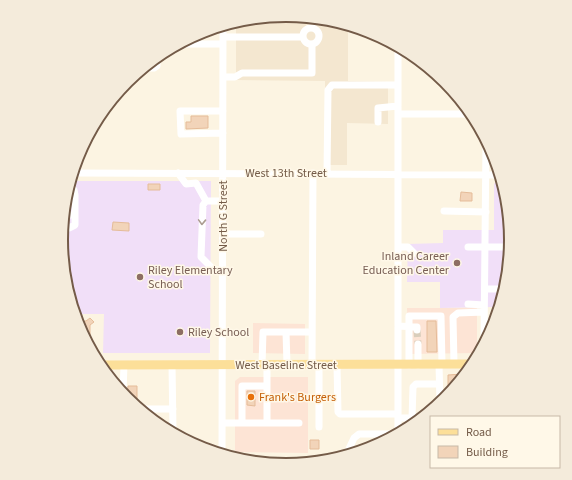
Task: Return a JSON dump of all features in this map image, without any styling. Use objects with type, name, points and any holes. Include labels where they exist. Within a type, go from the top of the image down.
[{"type":"main road","name":"West Baseline Street","points":[[108,365],[465,364]]},
{"type":"street","points":[[312,24],[312,28]]},
{"type":"street","points":[[312,28],[305,30],[303,37],[306,42],[312,44]]},
{"type":"street","points":[[223,77],[235,77],[242,73],[312,73],[312,44],[315,42],[318,33],[312,28]]},
{"type":"street","name":"North G Street","points":[[222,448],[223,32]]},
{"type":"street","points":[[192,43],[303,37]]},
{"type":"street","points":[[398,53],[398,427]]},
{"type":"street","points":[[327,174],[328,90],[332,85],[398,85]]},
{"type":"street","points":[[378,122],[378,108],[464,114]]},
{"type":"street","points":[[222,134],[181,134],[180,111],[223,111]]},
{"type":"street","points":[[484,331],[486,155]]},
{"type":"street","points":[[178,173],[186,184],[196,184],[206,201]]},
{"type":"street","name":"West 13th Street","points":[[79,174],[222,173],[494,175]]},
{"type":"street","points":[[313,174],[312,332],[318,427]]},
{"type":"street","points":[[68,228],[75,225],[74,190]]},
{"type":"street","points":[[206,201],[222,200]]},
{"type":"street","points":[[206,201],[203,205],[201,257],[214,270],[223,270]]},
{"type":"street","points":[[444,211],[486,212]]},
{"type":"street","points":[[70,215],[75,215]]},
{"type":"street","points":[[223,234],[261,234]]},
{"type":"street","points":[[398,247],[408,247],[414,253]]},
{"type":"street","points":[[468,247],[504,247]]},
{"type":"street","points":[[485,289],[499,288]]},
{"type":"street","points":[[468,304],[484,308]]},
{"type":"street","points":[[454,364],[453,317],[458,313],[484,308]]},
{"type":"street","points":[[414,365],[409,316],[441,316],[440,394]]},
{"type":"street","points":[[398,326],[417,326],[417,330]]},
{"type":"street","points":[[286,332],[287,364]]},
{"type":"street","points":[[267,423],[267,386],[262,333],[312,332]]},
{"type":"street","points":[[414,365],[418,344]]},
{"type":"street","points":[[123,385],[124,365]]},
{"type":"street","points":[[172,365],[173,426]]},
{"type":"street","points":[[338,365],[338,412],[340,414],[412,418]]},
{"type":"street","points":[[415,416],[413,387],[416,384],[439,384]]},
{"type":"street","points":[[242,423],[242,386],[267,386]]},
{"type":"street","points":[[148,409],[173,409]]},
{"type":"street","points":[[223,423],[299,423]]},
{"type":"street","points":[[349,448],[354,438],[359,434],[386,434]]},
{"type":"shaded area","points":[[272,22],[300,22],[342,29],[348,31],[348,81],[388,82],[388,124],[347,123],[347,165],[325,165],[325,81],[236,80],[236,28]]},
{"type":"shaded area","name":"Riley Elementary School","points":[[76,181],[211,181],[210,353],[103,353],[104,314],[82,314],[72,283],[68,254],[68,226]]},
{"type":"shaded area","name":"Inland Career Education Center","points":[[496,182],[500,197],[504,226],[504,254],[500,283],[492,310],[492,307],[440,308],[440,282],[407,282],[408,244],[443,243],[443,230],[494,230],[494,184]]},
{"type":"shaded area","points":[[407,308],[477,308],[477,345],[472,353],[408,354]]},
{"type":"shaded area","points":[[253,323],[305,324],[305,354],[253,353]]},
{"type":"shaded area","points":[[240,377],[308,377],[308,453],[235,452],[235,381]]},
{"type":"building","points":[[191,116],[208,116],[208,128],[186,129],[186,122],[191,122]]},
{"type":"building","points":[[148,184],[160,184],[160,190],[148,190]]},
{"type":"building","points":[[461,192],[472,193],[472,201],[460,201]]},
{"type":"building","points":[[113,222],[129,223],[129,231],[112,230]]},
{"type":"building","points":[[90,318],[94,322],[90,325],[90,335],[84,321]]},
{"type":"building","points":[[427,321],[436,321],[437,352],[427,352]]},
{"type":"building","points":[[458,374],[448,386],[448,375]]},
{"type":"building","points":[[128,386],[137,386],[137,399],[132,394],[128,390]]},
{"type":"building","name":"Frank's Burgers","points":[[247,391],[255,391],[255,406],[247,405]]},
{"type":"building","points":[[310,440],[319,440],[319,449],[310,449]]},
{"type":"tunnel","points":[[417,330],[418,344]]},
{"type":"place","name":"Inland Career Education Center","points":[[457,263]]},
{"type":"place","name":"Riley Elementary School","points":[[140,277]]},
{"type":"place","name":"Riley School","points":[[180,332]]},
{"type":"place","name":"Frank's Burgers","points":[[251,397]]}]
